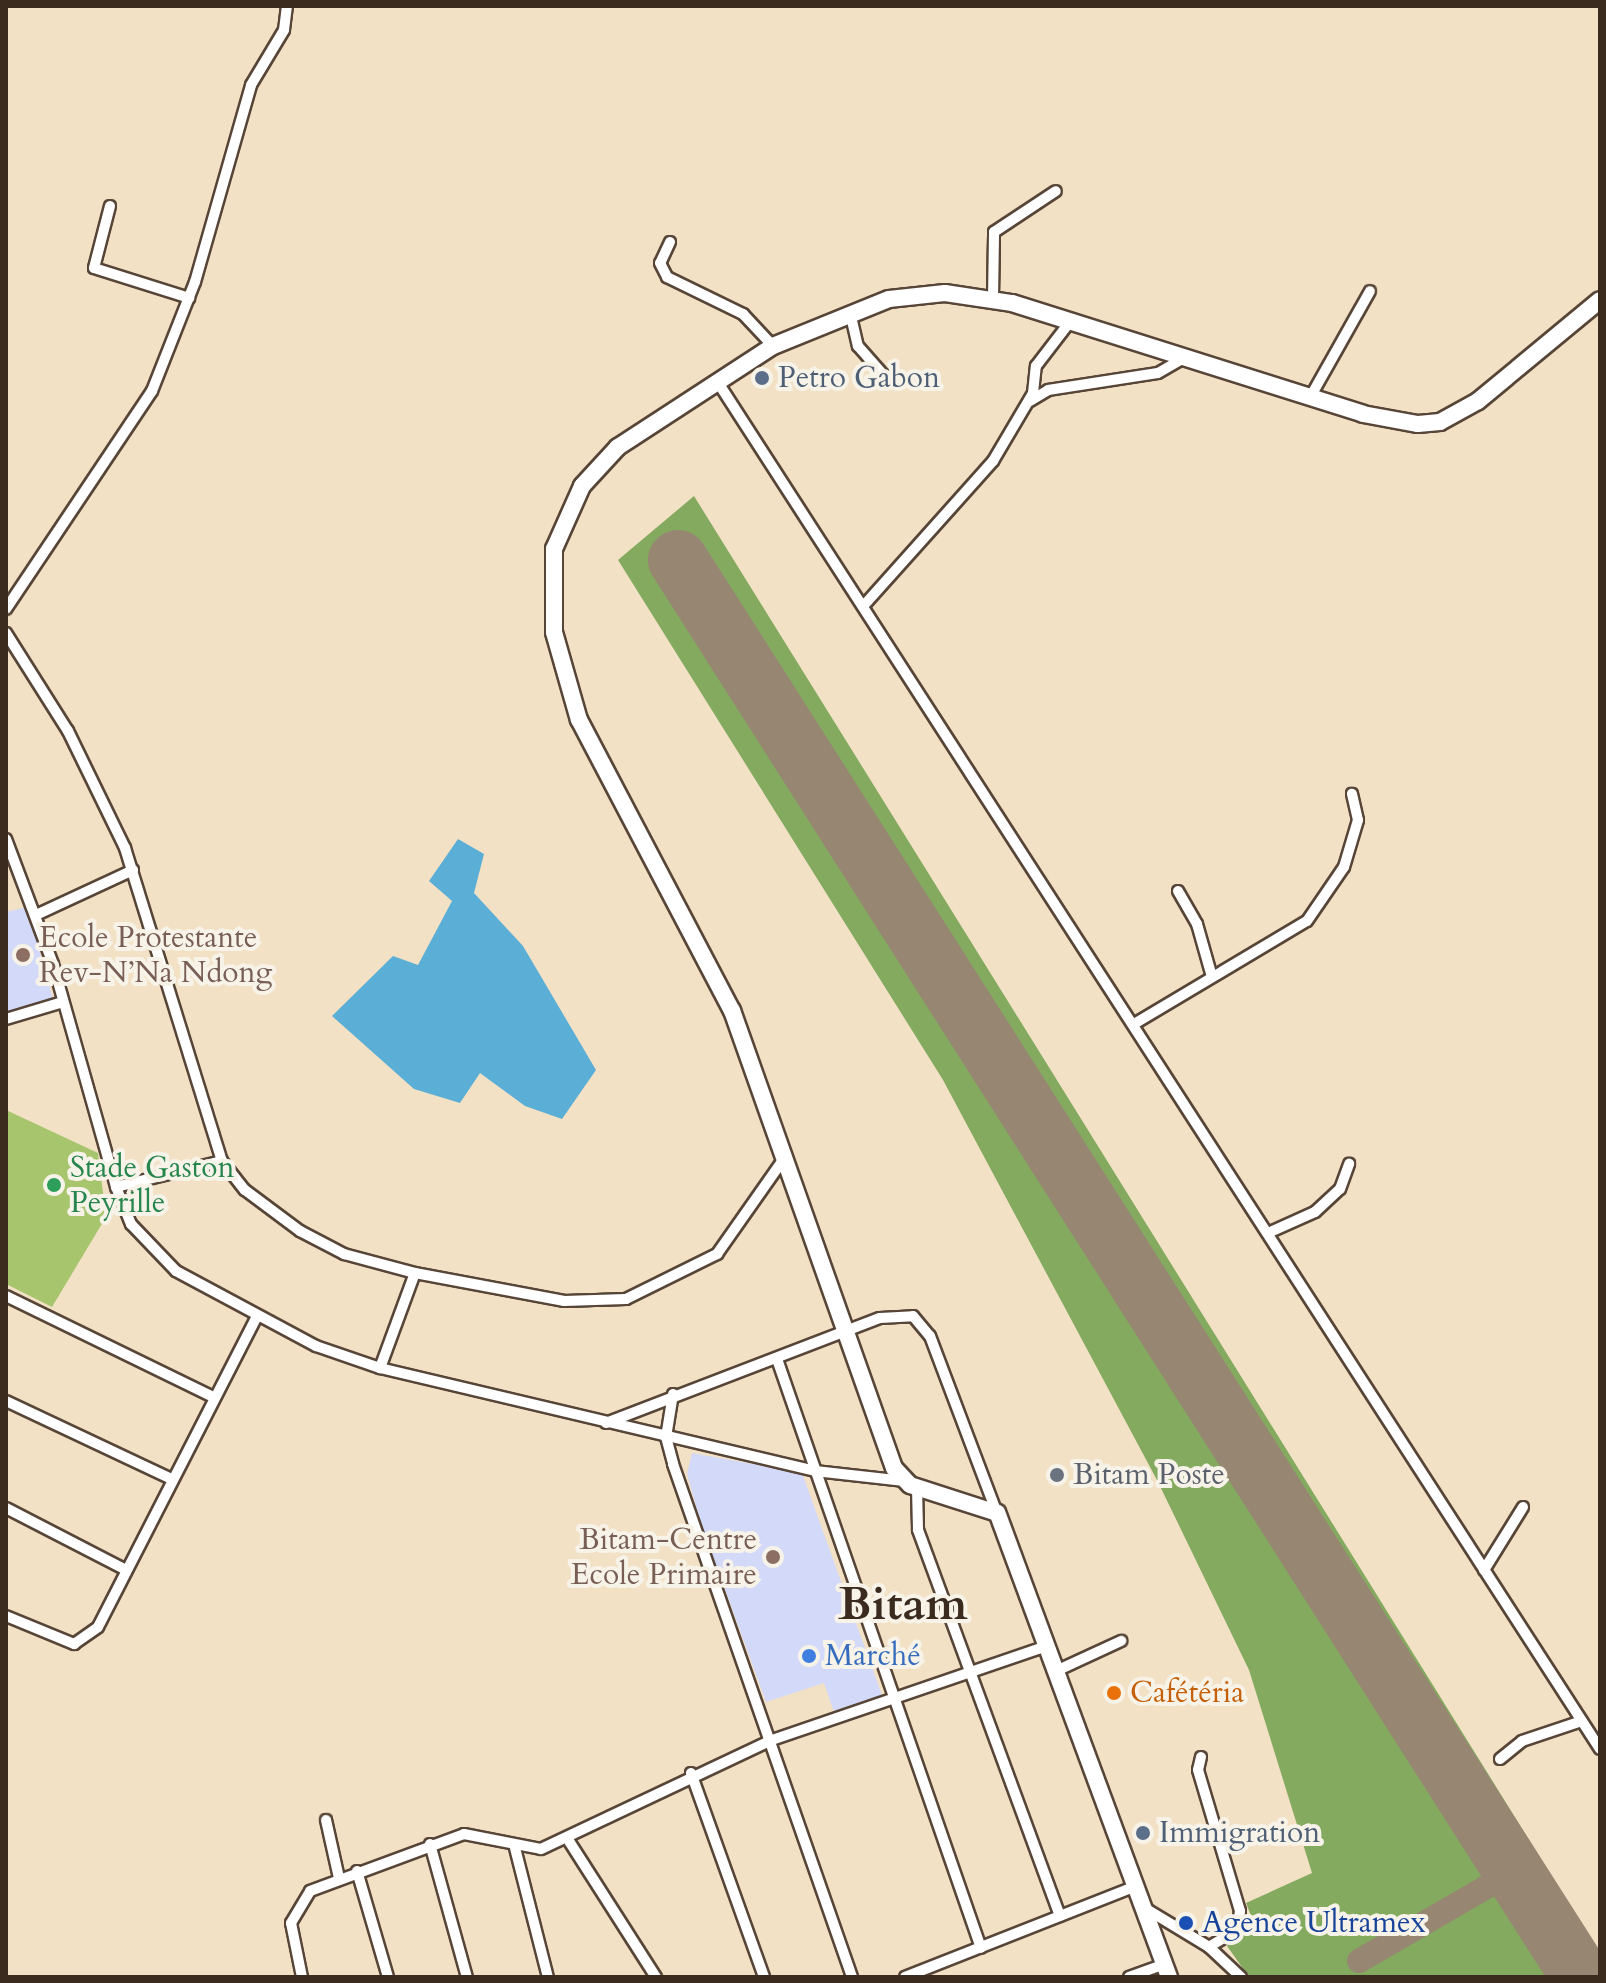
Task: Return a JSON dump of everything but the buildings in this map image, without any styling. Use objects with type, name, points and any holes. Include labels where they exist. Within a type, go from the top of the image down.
[{"type":"highway","points":[[1166,1970],[997,1513],[910,1485],[845,1334],[786,1156],[716,977],[579,720],[550,596],[558,538],[596,467],[717,381],[773,346],[850,312],[920,294],[993,299],[1191,354],[1391,421],[1440,422],[1525,366],[1600,300]]},
{"type":"street","points":[[6,609],[139,415],[189,298],[251,85],[284,30],[287,6]]},
{"type":"street","points":[[993,299],[994,232],[1056,191]]},
{"type":"street","points":[[110,206],[94,268],[189,298]]},
{"type":"street","points":[[670,242],[660,263],[667,277],[743,314],[773,346]]},
{"type":"street","points":[[1312,394],[1370,291]]},
{"type":"street","points":[[850,312],[858,346],[888,380]]},
{"type":"street","points":[[866,603],[993,461],[1027,403],[1036,366],[1072,319]]},
{"type":"street","points":[[1027,403],[1048,390],[1158,373],[1191,354]]},
{"type":"street","points":[[717,381],[866,603],[1600,1749]]},
{"type":"street","points":[[6,633],[68,731],[133,870],[222,1161],[245,1190],[300,1231],[344,1254],[415,1273],[564,1301],[626,1299],[717,1254],[786,1156]]},
{"type":"street","points":[[1134,1024],[1300,927],[1319,907],[1357,829],[1352,794]]},
{"type":"street","points":[[6,839],[36,915],[116,1187],[154,1255],[257,1316],[380,1368],[815,1471],[910,1485],[918,1530],[1060,1916]]},
{"type":"street","points":[[36,915],[133,870]]},
{"type":"street","points":[[1178,891],[1197,924],[1212,977]]},
{"type":"street","points":[[6,1019],[63,1002]]},
{"type":"street","points":[[116,1187],[222,1161]]},
{"type":"street","points":[[1268,1233],[1315,1212],[1340,1189],[1349,1164]]},
{"type":"street","points":[[380,1368],[415,1273]]},
{"type":"street","points":[[6,1296],[213,1397]]},
{"type":"street","points":[[606,1423],[673,1394],[906,1314],[925,1325],[997,1513]]},
{"type":"street","points":[[6,1616],[64,1642],[82,1642],[126,1570],[257,1316]]},
{"type":"street","points":[[777,1359],[981,1948]]},
{"type":"street","points":[[673,1394],[666,1437],[852,1977]]},
{"type":"street","points":[[6,1401],[172,1479]]},
{"type":"street","points":[[1484,1570],[1523,1507]]},
{"type":"street","points":[[6,1508],[126,1570]]},
{"type":"street","points":[[1056,1671],[1121,1641]]},
{"type":"street","points":[[302,1977],[291,1936],[295,1905],[339,1878],[430,1844],[476,1834],[532,1852],[567,1838],[691,1773],[769,1741],[1047,1646]]},
{"type":"street","points":[[1500,1759],[1522,1741],[1582,1721]]},
{"type":"street","points":[[1201,1757],[1198,1770],[1240,1911],[1237,1930],[1209,1947]]},
{"type":"street","points":[[691,1773],[764,1977]]},
{"type":"street","points":[[326,1820],[339,1878]]},
{"type":"street","points":[[567,1838],[656,1977]]},
{"type":"street","points":[[430,1844],[467,1977]]},
{"type":"street","points":[[515,1848],[548,1977]]},
{"type":"street","points":[[357,1871],[388,1977]]},
{"type":"street","points":[[905,1977],[1134,1887]]},
{"type":"street","points":[[1142,1906],[1209,1947],[1241,1977]]},
{"type":"street","points":[[1129,1977],[1166,1970]]},
{"type":"shaded area","name":"Ecole Protestante Rev-N’Na Ndong","points":[[27,907],[53,999],[6,1012],[6,912]]},
{"type":"shaded area","name":"Bitam-Centre Ecole Primaire","points":[[692,1453],[802,1473],[882,1695],[834,1712],[824,1683],[766,1702],[701,1524],[687,1474]]},
{"type":"green space","points":[[694,496],[1600,1954],[1600,1977],[1249,1977],[1227,1946],[1254,1923],[1246,1903],[1312,1873],[1249,1670],[1157,1480],[943,1080],[618,560]]},
{"type":"green space","name":"Stade Gaston Peyrille","points":[[6,1110],[98,1153],[106,1217],[52,1307],[6,1284]]},
{"type":"water","points":[[458,839],[484,854],[474,893],[523,946],[596,1070],[562,1119],[525,1106],[480,1073],[460,1103],[414,1089],[332,1016],[393,956],[418,965],[452,901],[429,881]]},
{"type":"taxiway","points":[[1359,1961],[1514,1871]]},
{"type":"runway","points":[[678,560],[1581,1977]]},
{"type":"place","name":"Petro Gabon","points":[[762,378]]},
{"type":"place","name":"Ecole Protestante Rev-N’Na Ndong","points":[[23,955]]},
{"type":"place","name":"Stade Gaston Peyrille","points":[[54,1185]]},
{"type":"place","name":"Bitam Poste","points":[[1057,1475]]},
{"type":"place","name":"Bitam-Centre Ecole Primaire","points":[[773,1557]]},
{"type":"place","name":"Marché","points":[[809,1656]]},
{"type":"place","name":"Cafétéria","points":[[1114,1693]]},
{"type":"place","name":"Immigration","points":[[1143,1833]]},
{"type":"place","name":"Agence Ultramex","points":[[1186,1923]]},
{"type":"district","name":"Bitam","points":[[903,1605]]}]
